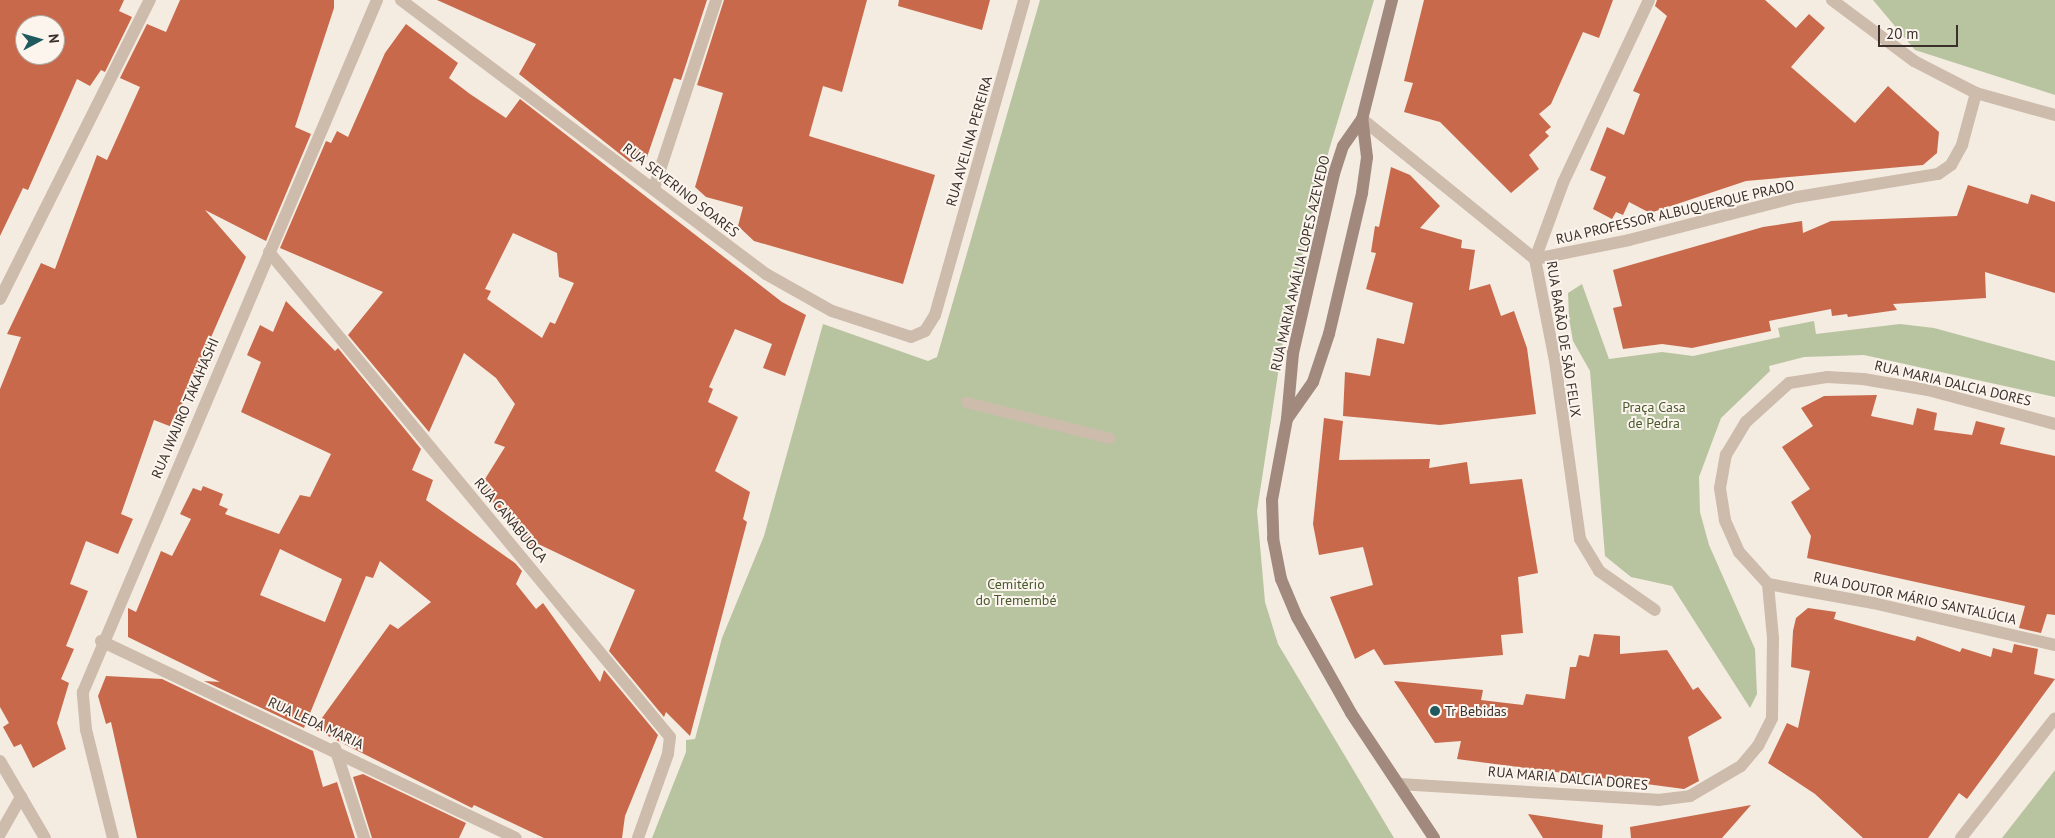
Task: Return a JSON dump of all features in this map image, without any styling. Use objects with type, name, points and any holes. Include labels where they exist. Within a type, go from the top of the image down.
[{"type":"main road","name":"RUA MARIA AMÁLIA LOPES AZEVEDO","points":[[1392,0],[1362,119],[1343,146],[1334,174],[1288,374],[1287,419],[1272,500],[1281,578],[1327,672],[1434,838]]},
{"type":"main road","name":"RUA MARIA AMÁLIA LOPES AZEVEDO","points":[[1287,419],[1313,382],[1329,334],[1362,192],[1367,157],[1362,119]]},
{"type":"street","points":[[0,299],[150,0]]},
{"type":"street","name":"RUA IWAJIRO TAKAHASHI","points":[[113,838],[86,730],[82,692],[101,641],[377,0]]},
{"type":"street","name":"RUA SEVERINO SOARES","points":[[401,0],[795,293],[868,327],[912,337],[925,331],[942,290]]},
{"type":"street","points":[[654,188],[716,0]]},
{"type":"street","name":"RUA AVELINA PEREIRA","points":[[942,290],[1024,0]]},
{"type":"street","name":"RUA BARÃO DE SÃO FELIX","points":[[1649,0],[1563,183],[1535,258],[1555,361],[1580,539],[1599,571],[1655,610]]},
{"type":"street","points":[[1832,0],[1914,61],[1976,93],[2055,115]]},
{"type":"street","name":"RUA PROFESSOR ALBUQUERQUE PRADO","points":[[1535,258],[1629,240],[1796,197],[1938,174],[1951,165],[1962,145],[1976,93]]},
{"type":"street","points":[[1362,119],[1535,258]]},
{"type":"street","name":"RUA CANABUOCA","points":[[269,252],[670,737],[668,754],[638,838]]},
{"type":"street","name":"RUA MARIA DALCIA DORES","points":[[1399,784],[1658,800],[1690,796],[1718,782],[1758,746],[1772,718],[1775,685],[1768,584],[1739,552],[1725,520],[1720,488],[1726,455],[1746,422],[1790,382],[1827,376],[1862,378],[1928,390],[2055,424]]},
{"type":"street","name":"RUA DOUTOR MÁRIO SANTALÚCIA","points":[[1768,584],[1873,602],[2055,644]]},
{"type":"street","name":"RUA LEDA MARIA","points":[[101,641],[335,748],[516,838]]},
{"type":"street","points":[[1961,838],[2055,718]]},
{"type":"street","points":[[335,748],[364,838]]},
{"type":"street","points":[[0,761],[45,838]]},
{"type":"street","points":[[0,834],[20,797]]},
{"type":"lane","points":[[966,402],[1110,438]]},
{"type":"green space","name":"Cemitério do Tremembé","points":[[1040,0],[1374,0],[1329,150],[1287,315],[1257,511],[1265,602],[1278,644],[1394,838],[652,838],[686,752],[686,740],[695,739],[722,638],[764,536],[823,324],[928,361],[937,357]]},
{"type":"green space","points":[[1873,0],[2055,0],[2055,95],[1915,50]]},
{"type":"green space","name":"Praça Casa de Pedra","points":[[1582,284],[1609,359],[1662,352],[1693,356],[1780,337],[1778,328],[1814,321],[1816,334],[1900,324],[1934,328],[2055,361],[2055,397],[1864,355],[1804,357],[1769,366],[1770,371],[1721,418],[1699,477],[1700,512],[1709,545],[1755,649],[1757,694],[1750,708],[1672,586],[1631,577],[1605,556],[1590,371],[1573,341],[1569,318],[1568,293]]},
{"type":"green space","points":[[2055,770],[2055,838],[2002,838]]},
{"type":"building","points":[[0,0],[124,0],[119,11],[132,17],[105,72],[101,70],[90,86],[77,79],[28,190],[23,188],[0,236]]},
{"type":"building","points":[[180,0],[334,0],[334,8],[295,127],[311,134],[266,241],[205,210],[246,257],[172,427],[154,420],[121,514],[133,519],[118,554],[86,541],[70,584],[88,591],[66,646],[74,649],[61,679],[69,683],[57,723],[66,749],[33,768],[21,744],[14,747],[3,727],[9,723],[0,707],[0,389],[21,337],[7,334],[41,263],[55,269],[97,155],[107,160],[140,87],[120,78],[147,24],[166,32]]},
{"type":"building","points":[[437,0],[707,0],[681,80],[674,78],[647,157],[630,162],[519,74],[536,44]]},
{"type":"building","points":[[724,0],[867,0],[842,92],[823,86],[809,136],[935,175],[903,284],[754,241],[738,226],[743,207],[706,197],[695,187],[723,93],[697,85]]},
{"type":"building","points":[[899,0],[990,0],[982,30],[898,6]]},
{"type":"building","points":[[1424,0],[1613,0],[1599,38],[1583,32],[1551,104],[1539,114],[1551,127],[1545,132],[1549,136],[1529,155],[1539,169],[1511,193],[1440,122],[1404,112],[1413,83],[1404,81]]},
{"type":"building","points":[[1657,0],[1765,0],[1796,28],[1809,14],[1825,28],[1791,67],[1855,123],[1888,86],[1939,132],[1937,153],[1923,165],[1746,181],[1650,213],[1629,202],[1623,215],[1616,212],[1612,219],[1593,209],[1606,177],[1590,170],[1607,127],[1624,135],[1640,94],[1633,91],[1667,16],[1655,6]]},
{"type":"building","points":[[406,24],[458,63],[449,78],[470,94],[506,118],[520,99],[782,302],[806,315],[785,376],[763,368],[772,344],[735,329],[709,387],[713,389],[708,402],[738,417],[715,471],[750,492],[743,519],[747,522],[690,736],[666,712],[664,717],[609,651],[635,590],[534,542],[531,548],[480,487],[505,447],[494,443],[515,404],[496,378],[464,353],[429,432],[348,335],[383,292],[280,248],[326,141],[331,143],[337,131],[348,137],[385,53]],"holes":[[[513,233],[557,253],[559,277],[574,283],[555,324],[550,322],[542,338],[487,299],[491,291],[485,289]]]},
{"type":"building","points":[[1391,167],[1410,175],[1440,206],[1420,228],[1462,240],[1461,248],[1475,250],[1469,290],[1490,284],[1501,316],[1514,311],[1527,348],[1536,414],[1440,425],[1343,416],[1345,372],[1370,376],[1377,338],[1404,344],[1413,303],[1366,289],[1376,253],[1371,252],[1375,226],[1379,227]]},
{"type":"building","points":[[1968,185],[2028,204],[2031,194],[2055,202],[2055,293],[1985,272],[1986,298],[1893,304],[1897,310],[1848,317],[1847,314],[1832,316],[1831,309],[1769,321],[1771,331],[1692,348],[1662,344],[1623,349],[1613,308],[1622,306],[1613,270],[1763,227],[1802,221],[1803,233],[1831,221],[1957,216]]},
{"type":"building","points":[[286,301],[335,351],[338,348],[421,449],[412,470],[433,480],[426,500],[515,563],[522,571],[516,584],[536,609],[543,603],[600,682],[604,670],[658,735],[625,816],[622,838],[544,838],[474,805],[472,808],[314,729],[390,624],[398,629],[431,602],[380,561],[373,578],[366,576],[304,728],[204,681],[220,682],[128,637],[128,608],[136,612],[161,551],[172,556],[191,519],[180,514],[193,488],[201,491],[203,486],[223,494],[219,505],[228,509],[225,514],[279,534],[300,495],[310,497],[331,454],[241,412],[261,362],[247,355],[260,325],[273,332]],"holes":[[[280,549],[342,579],[325,622],[260,595]]]},
{"type":"building","points":[[1877,395],[1871,416],[1913,425],[1917,408],[1937,413],[1934,430],[1972,435],[1976,421],[2005,428],[2000,444],[2055,456],[2055,615],[2047,614],[2041,633],[2019,628],[2025,606],[1807,558],[1811,536],[1791,502],[1810,489],[1782,447],[1813,426],[1801,408],[1824,396]]},
{"type":"building","points":[[1324,418],[1343,421],[1339,460],[1430,459],[1429,468],[1467,462],[1470,484],[1522,479],[1538,573],[1518,577],[1523,633],[1501,635],[1503,655],[1384,665],[1374,649],[1355,659],[1330,597],[1373,585],[1363,547],[1319,555],[1313,524]]},
{"type":"building","points":[[1808,608],[1836,612],[1834,619],[1915,641],[1917,636],[1960,652],[1962,648],[1991,657],[1993,648],[2012,653],[2014,644],[2038,649],[2034,674],[2055,679],[1967,799],[1959,793],[1928,838],[1863,838],[1815,794],[1768,763],[1787,723],[1798,728],[1810,671],[1791,667],[1793,631],[1796,618]]},
{"type":"building","points":[[1594,634],[1620,636],[1620,654],[1667,650],[1693,690],[1698,687],[1722,718],[1688,737],[1699,781],[1684,789],[1457,759],[1461,741],[1435,743],[1394,681],[1483,690],[1481,700],[1523,705],[1526,694],[1565,699],[1570,667],[1576,667],[1579,655],[1589,657]]},
{"type":"building","points":[[106,676],[162,679],[313,751],[323,787],[337,782],[355,838],[137,838],[111,722],[106,724],[98,696]]},
{"type":"building","points":[[363,774],[466,823],[459,838],[372,838],[353,777]]},
{"type":"building","points":[[1751,805],[1722,838],[1631,838],[1630,827]]},
{"type":"building","points":[[1528,814],[1603,825],[1602,838],[1543,838]]},
{"type":"place","name":"Tr Bebidas","points":[[1435,711]]}]
